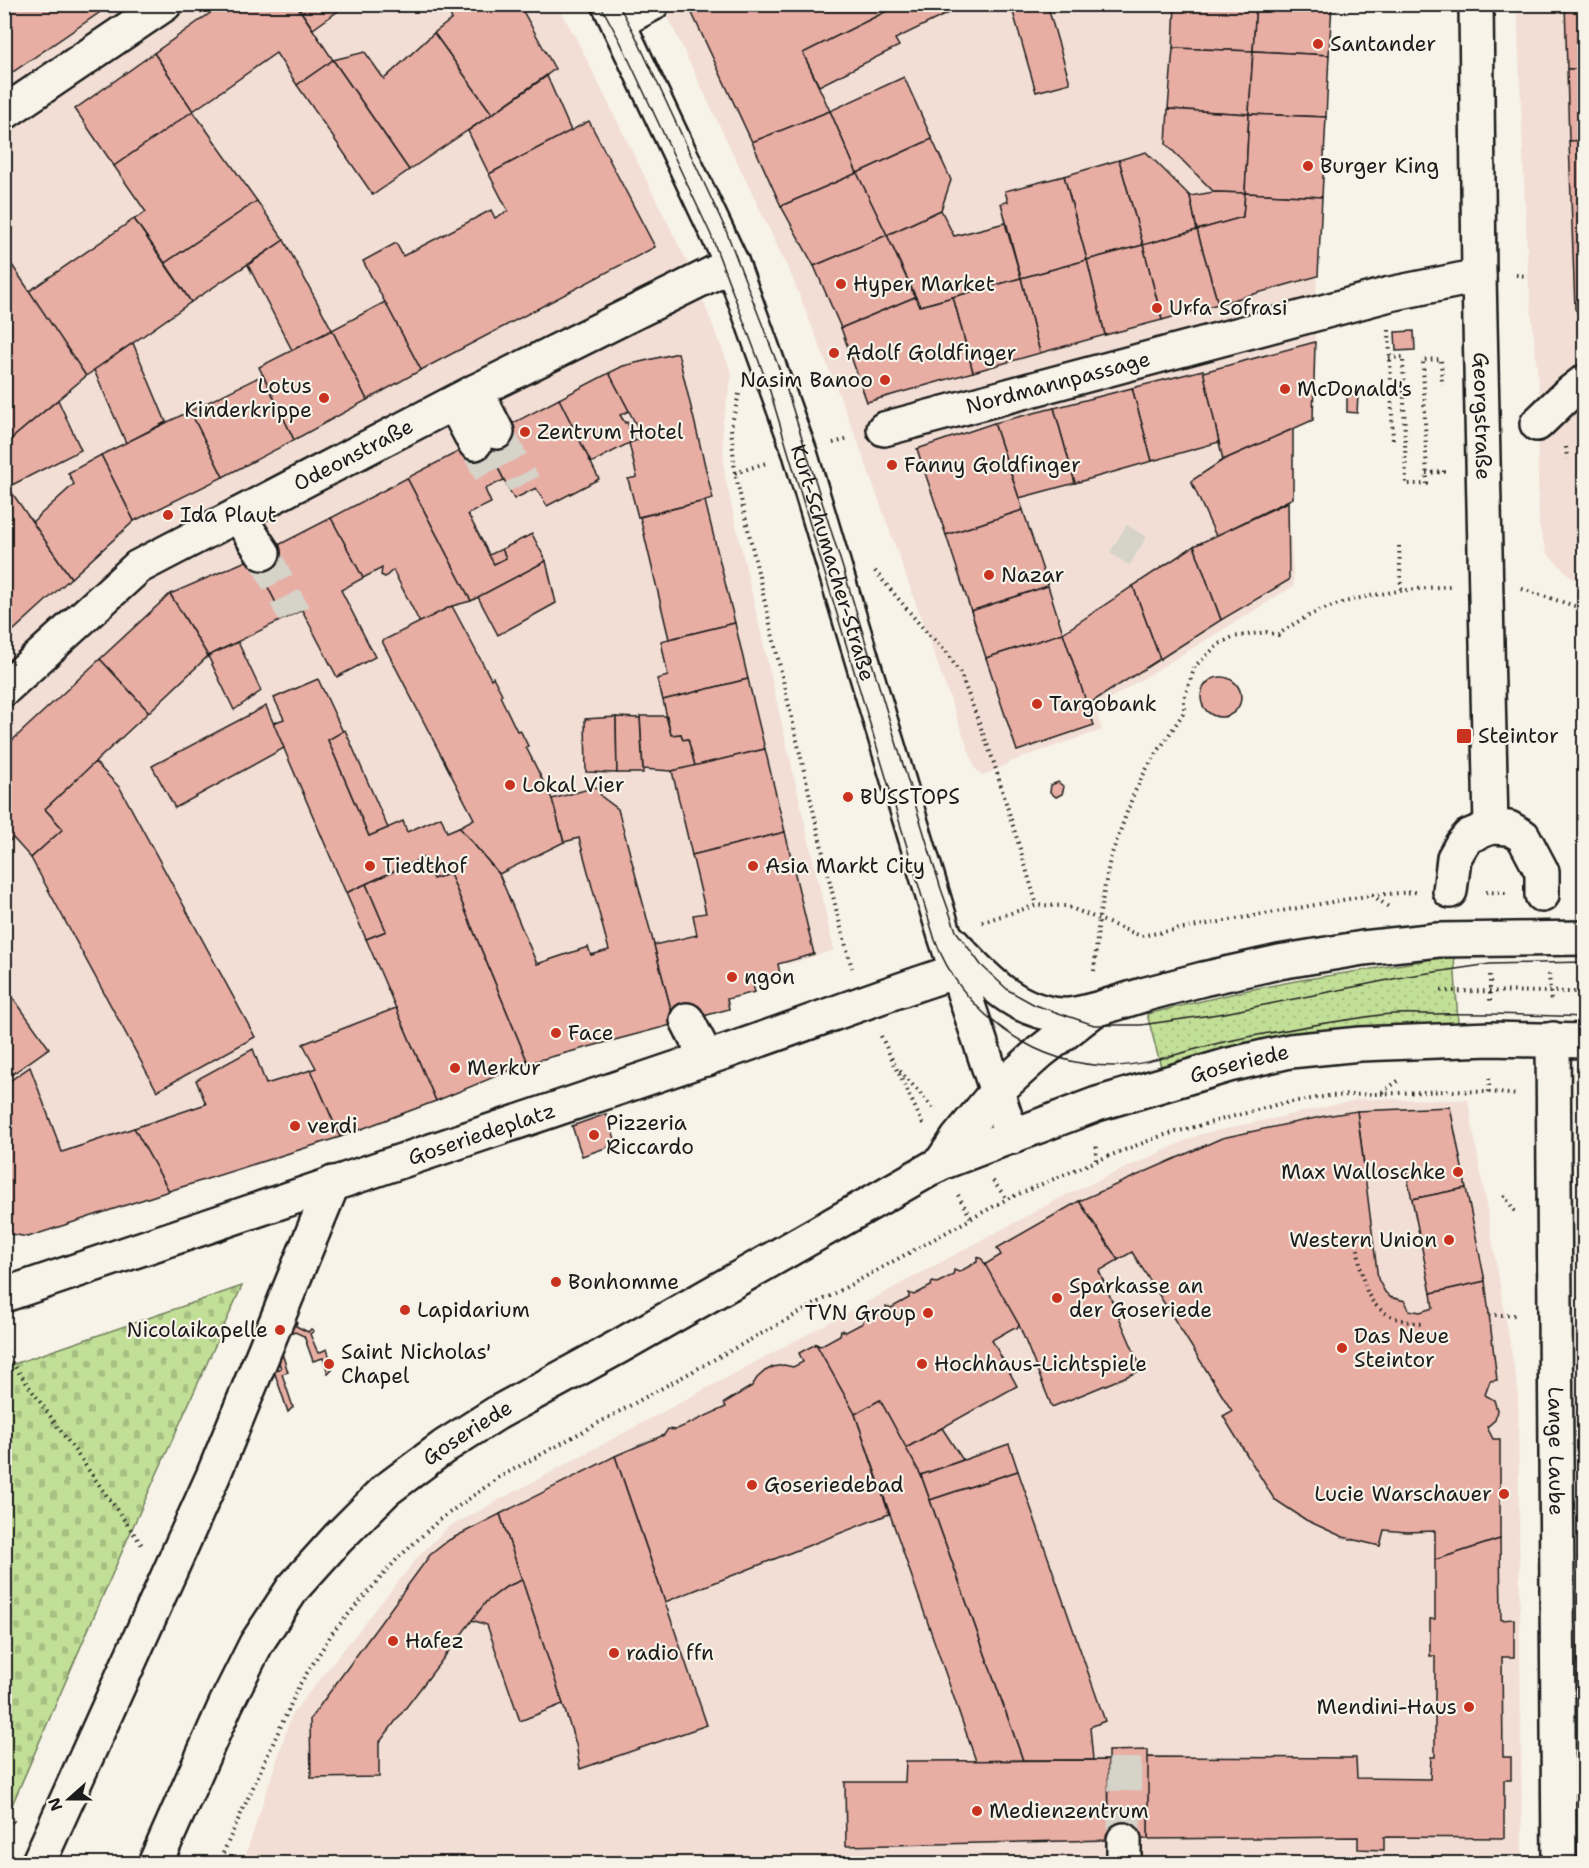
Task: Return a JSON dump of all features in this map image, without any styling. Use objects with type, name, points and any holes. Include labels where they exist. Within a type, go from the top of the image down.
[{"type":"street","points":[[4,113],[165,4]]},
{"type":"street","points":[[614,13],[652,4]]},
{"type":"street","name":"Georgstraße","points":[[1476,4],[1479,276],[1491,827]]},
{"type":"street","name":"Kurt-Schumacher-Straße","points":[[614,13],[732,264],[800,453],[945,936],[1012,1137]]},
{"type":"street","name":"Odeonstraße","points":[[4,689],[138,567],[465,397],[732,264]]},
{"type":"street","name":"Nordmannpassage","points":[[884,429],[1315,313],[1390,294],[1479,276]]},
{"type":"street","points":[[1537,424],[1584,382]]},
{"type":"street","points":[[465,397],[486,437]]},
{"type":"street","points":[[238,515],[263,553]]},
{"type":"street","points":[[1450,891],[1454,858],[1462,844],[1469,836],[1491,827],[1509,828],[1523,836],[1542,872],[1542,895]]},
{"type":"street","points":[[945,936],[993,986],[1013,1000],[1038,1010],[1063,1015],[1094,1010]]},
{"type":"street","name":"Goseriede","points":[[948,1175],[958,1138],[996,1092],[1040,1052],[1094,1010],[1157,991],[1279,962],[1363,948],[1438,940],[1584,938]]},
{"type":"street","name":"Goseriedeplatz","points":[[4,1295],[707,1059],[957,971]]},
{"type":"street","points":[[687,1020],[707,1059]]},
{"type":"street","name":"Goseriede","points":[[155,1863],[226,1704],[256,1644],[293,1588],[386,1490],[445,1446],[497,1413],[618,1347],[948,1175],[1012,1137],[1097,1104],[1229,1065],[1290,1051],[1360,1044],[1458,1040],[1569,1040]]},
{"type":"street","name":"Lange Laube","points":[[1559,1863],[1569,1040]]},
{"type":"street","points":[[38,1863],[213,1476],[333,1183]]},
{"type":"path","points":[[1390,294],[1389,358],[1393,442]]},
{"type":"path","points":[[1389,358],[1403,357],[1406,484],[1427,484],[1422,360],[1441,359],[1442,393]]},
{"type":"path","points":[[742,383],[731,427],[735,473],[837,914],[864,1002],[926,1129]]},
{"type":"path","points":[[800,453],[884,429]]},
{"type":"path","points":[[1426,473],[1444,472],[1444,461]]},
{"type":"path","points":[[1584,512],[1584,529]]},
{"type":"path","points":[[1399,546],[1401,590]]},
{"type":"path","points":[[874,570],[927,633],[946,651],[962,675],[993,760],[1037,904]]},
{"type":"path","points":[[1094,975],[1099,918],[1110,860],[1130,804],[1147,768],[1184,712],[1184,699],[1195,666],[1219,644],[1233,637],[1266,632],[1278,634],[1294,622],[1352,600],[1401,590],[1485,584],[1516,587],[1584,609]]},
{"type":"path","points":[[978,924],[1037,904],[1066,906],[1141,936],[1371,894]]},
{"type":"path","points":[[1441,991],[1584,992]]},
{"type":"path","points":[[218,1863],[305,1675],[333,1632],[397,1559],[439,1520],[498,1478],[1007,1199],[1161,1136],[1279,1104],[1329,1096],[1479,1092],[1528,1096]]},
{"type":"path","points":[[948,1175],[971,1218]]},
{"type":"path","points":[[1504,1195],[1516,1214]]},
{"type":"path","points":[[1356,1237],[1364,1284],[1371,1300],[1387,1316],[1401,1322],[1421,1324]]},
{"type":"path","points":[[4,1346],[13,1364],[167,1579]]},
{"type":"shaded area","points":[[4,5],[557,5],[576,38],[690,268],[732,374],[722,427],[725,477],[834,950],[789,964],[778,964],[780,974],[752,981],[755,992],[727,999],[729,1009],[528,1063],[340,1137],[28,1237],[5,1233]]},
{"type":"shaded area","points":[[662,5],[1332,5],[1315,313],[1313,420],[1293,429],[1293,498],[1288,502],[1294,586],[1095,708],[1102,730],[1020,758],[982,776],[975,768],[856,437],[792,277]]},
{"type":"shaded area","points":[[1517,5],[1584,5],[1584,583],[1572,578],[1547,553],[1539,526],[1537,424],[1540,399],[1528,276]]},
{"type":"shaded area","points":[[1361,1099],[1468,1100],[1518,1390],[1522,1855],[873,1864],[407,1864],[244,1860],[292,1714],[417,1558],[447,1528],[1064,1196],[1198,1135]]},
{"type":"green space","points":[[1454,956],[1458,1023],[1383,1027],[1162,1071],[1147,1014],[1248,990]]},
{"type":"green space","points":[[242,1286],[131,1531],[12,1805],[4,1799],[5,1367]]},
{"type":"building","points":[[4,4],[112,4],[4,78]]},
{"type":"building","points":[[223,4],[296,4],[333,60],[297,85],[276,53],[193,111],[154,53]]},
{"type":"building","points":[[296,4],[348,4],[313,29]]},
{"type":"building","points":[[445,4],[519,4],[555,69],[492,114],[434,33],[452,19]]},
{"type":"building","points":[[703,4],[901,4],[803,53],[830,111],[752,142],[691,11]]},
{"type":"building","points":[[901,4],[965,5],[895,39],[899,46],[819,86],[803,53]]},
{"type":"building","points":[[1039,4],[1047,4],[1070,83],[1036,92],[1013,12]]},
{"type":"building","points":[[1175,4],[1256,4],[1253,51],[1173,48]]},
{"type":"building","points":[[1256,4],[1332,4],[1329,55],[1253,51]]},
{"type":"building","points":[[1565,4],[1584,4],[1584,69],[1567,69]]},
{"type":"building","points":[[434,33],[492,114],[409,170],[333,60],[365,52],[384,79]]},
{"type":"building","points":[[1173,48],[1253,51],[1249,114],[1168,109]]},
{"type":"building","points":[[1253,51],[1329,55],[1326,117],[1249,114]]},
{"type":"building","points":[[154,53],[193,111],[114,166],[75,109]]},
{"type":"building","points":[[333,60],[409,170],[373,195],[297,85]]},
{"type":"building","points":[[1567,69],[1584,69],[1584,140],[1569,141]]},
{"type":"building","points":[[547,76],[571,131],[489,174],[468,131]]},
{"type":"building","points":[[904,77],[932,139],[857,173],[830,111]]},
{"type":"building","points":[[1168,109],[1249,114],[1245,193],[1214,192],[1166,144]]},
{"type":"building","points":[[193,111],[257,201],[165,263],[134,219],[146,212],[114,166]]},
{"type":"building","points":[[830,111],[857,173],[781,206],[752,142]]},
{"type":"building","points":[[1249,114],[1326,117],[1322,197],[1245,193]]},
{"type":"building","points":[[589,121],[655,247],[421,370],[363,261],[396,243],[403,256],[491,210],[495,218],[508,211],[489,174]]},
{"type":"building","points":[[932,139],[951,180],[941,210],[887,235],[857,173]]},
{"type":"building","points":[[1584,140],[1584,319],[1575,309],[1569,141]]},
{"type":"building","points":[[1146,152],[1190,196],[1197,230],[1143,245],[1119,160]]},
{"type":"building","points":[[1119,160],[1143,245],[1087,260],[1064,176]]},
{"type":"building","points":[[857,173],[887,235],[814,266],[781,206]]},
{"type":"building","points":[[1064,176],[1087,260],[1021,278],[1001,203],[1008,202],[1005,191]]},
{"type":"building","points":[[1214,192],[1245,193],[1243,217],[1197,230],[1190,196]]},
{"type":"building","points":[[1245,193],[1322,197],[1318,276],[1218,304],[1197,230],[1243,217]]},
{"type":"building","points":[[257,201],[284,240],[191,302],[165,263]]},
{"type":"building","points":[[941,210],[954,236],[1005,223],[1021,278],[920,306],[887,235]]},
{"type":"building","points":[[134,219],[191,302],[86,376],[28,292]]},
{"type":"building","points":[[1197,230],[1218,304],[1162,320],[1143,245]]},
{"type":"building","points":[[887,235],[915,297],[841,328],[814,266]]},
{"type":"building","points":[[284,240],[332,330],[292,350],[248,265]]},
{"type":"building","points":[[1143,245],[1162,320],[1105,335],[1087,260]]},
{"type":"building","points":[[8,259],[86,376],[4,445],[4,262]]},
{"type":"building","points":[[1087,260],[1105,335],[1040,353],[1021,278]]},
{"type":"building","points":[[1021,278],[1040,353],[973,372],[953,297]]},
{"type":"building","points":[[915,297],[920,306],[953,297],[973,372],[867,402],[841,328]]},
{"type":"building","points":[[385,302],[421,370],[367,400],[332,330]]},
{"type":"building","points":[[332,330],[367,400],[294,440],[259,367]]},
{"type":"building","points":[[1414,331],[1415,350],[1396,351],[1395,332]]},
{"type":"building","points":[[1315,342],[1313,420],[1223,460],[1203,372]]},
{"type":"building","points":[[133,343],[166,422],[126,443],[94,370]]},
{"type":"building","points":[[678,353],[713,499],[638,517],[628,479],[637,477],[629,443],[643,438],[609,373],[623,366]]},
{"type":"building","points":[[1203,370],[1219,442],[1152,461],[1132,388]]},
{"type":"building","points":[[609,373],[629,411],[620,415],[625,423],[627,422],[635,440],[591,463],[559,399]]},
{"type":"building","points":[[263,375],[294,440],[223,477],[190,411]]},
{"type":"building","points":[[1132,388],[1152,461],[1075,483],[1054,408]]},
{"type":"building","points":[[1347,395],[1358,395],[1357,413],[1347,412]]},
{"type":"building","points":[[559,399],[599,479],[547,506],[536,488],[514,499],[483,439]]},
{"type":"building","points":[[58,400],[81,450],[8,487],[4,482],[4,445]]},
{"type":"building","points":[[1054,408],[1075,483],[1019,498],[994,423]]},
{"type":"building","points":[[190,411],[223,477],[134,521],[101,455]]},
{"type":"building","points":[[994,423],[1023,510],[946,535],[917,449]]},
{"type":"building","points":[[1293,429],[1293,498],[1216,536],[1191,481],[1223,460]]},
{"type":"building","points":[[483,439],[504,480],[485,489],[491,503],[468,514],[494,564],[506,558],[502,549],[532,534],[546,561],[471,601],[407,478]]},
{"type":"building","points":[[101,455],[134,521],[71,578],[32,522],[74,484],[68,473]]},
{"type":"building","points":[[407,478],[471,601],[452,606],[420,623],[393,570],[385,577],[381,575],[382,568],[363,578],[331,518]]},
{"type":"building","points":[[8,487],[71,578],[4,639],[4,489]]},
{"type":"building","points":[[705,501],[735,623],[669,639],[640,517]]},
{"type":"building","points":[[1288,502],[1289,580],[1221,620],[1194,546]]},
{"type":"building","points":[[1023,510],[1048,586],[971,611],[946,535]]},
{"type":"building","points":[[331,518],[363,578],[341,590],[375,657],[337,677],[302,610],[284,619],[253,558]]},
{"type":"building","points":[[1194,546],[1221,620],[1160,659],[1133,586]]},
{"type":"building","points":[[502,549],[506,558],[494,564],[489,555]]},
{"type":"building","points":[[253,558],[284,619],[208,656],[170,594]]},
{"type":"building","points":[[546,561],[556,603],[498,635],[478,597]]},
{"type":"building","points":[[1048,586],[1063,633],[986,658],[971,611]]},
{"type":"building","points":[[1133,586],[1160,659],[1087,705],[1063,633]]},
{"type":"building","points":[[170,594],[208,656],[149,712],[100,659]]},
{"type":"building","points":[[452,606],[491,679],[493,677],[502,694],[500,696],[517,731],[520,730],[528,746],[526,747],[553,801],[564,842],[499,874],[459,827],[474,819],[382,641]]},
{"type":"building","points":[[735,623],[748,679],[663,700],[657,679],[668,676],[661,641]]},
{"type":"building","points":[[1063,633],[1094,725],[1017,751],[986,658]]},
{"type":"building","points":[[238,642],[261,691],[234,710],[208,656]]},
{"type":"building","points":[[100,659],[149,712],[45,809],[63,829],[31,858],[13,838],[4,846],[4,748]]},
{"type":"building","points":[[1221,677],[1235,683],[1241,697],[1235,711],[1221,717],[1207,711],[1201,697],[1207,683]]},
{"type":"building","name":"Tiedthof","points":[[318,679],[343,732],[328,740],[369,836],[403,821],[407,832],[441,817],[447,832],[459,827],[499,874],[537,964],[588,947],[591,955],[609,950],[579,838],[564,842],[552,799],[596,787],[602,797],[618,809],[675,1024],[528,1063],[450,874],[433,879],[425,857],[346,893],[273,723],[284,719],[274,698]]},
{"type":"building","points":[[748,679],[765,749],[695,766],[688,739],[683,740],[681,734],[671,735],[663,700]]},
{"type":"building","points":[[266,706],[284,748],[175,808],[152,766]]},
{"type":"building","points":[[640,716],[666,716],[671,735],[681,734],[683,740],[688,739],[695,766],[672,771],[643,769]]},
{"type":"building","points":[[616,717],[617,773],[586,772],[585,719]]},
{"type":"building","points":[[616,717],[640,718],[643,773],[617,773]]},
{"type":"building","points":[[345,730],[388,828],[369,836],[328,740]]},
{"type":"building","points":[[765,749],[785,832],[692,855],[672,771]]},
{"type":"building","points":[[95,762],[120,788],[255,1037],[157,1091],[31,858],[63,829],[45,809]]},
{"type":"building","points":[[1058,782],[1064,787],[1062,794],[1056,797],[1050,792],[1051,785]]},
{"type":"building","points":[[785,832],[814,954],[778,964],[780,974],[752,981],[755,992],[727,999],[729,1009],[675,1024],[654,945],[697,935],[693,915],[706,913],[692,855]]},
{"type":"building","points":[[425,857],[433,879],[450,874],[528,1063],[436,1101],[366,939],[386,931],[366,884]]},
{"type":"building","points":[[366,884],[386,931],[366,939],[346,893]]},
{"type":"building","points":[[4,985],[49,1048],[4,1080],[4,1037],[8,1035],[4,1030]]},
{"type":"building","points":[[396,1008],[436,1101],[340,1137],[311,1070],[316,1068],[303,1044]]},
{"type":"building","points":[[253,1049],[266,1084],[311,1070],[340,1137],[169,1191],[134,1128],[206,1104],[196,1080]]},
{"type":"building","points":[[30,1067],[62,1152],[134,1128],[169,1191],[28,1237],[5,1233],[4,1085]]},
{"type":"building","points":[[1450,1107],[1466,1188],[1412,1199],[1405,1168],[1365,1172],[1357,1111]]},
{"type":"building","name":"Das Neue Steintor","points":[[1357,1111],[1378,1279],[1385,1292],[1390,1297],[1405,1301],[1409,1310],[1420,1312],[1433,1308],[1431,1293],[1485,1281],[1497,1380],[1490,1381],[1485,1395],[1494,1400],[1497,1410],[1495,1420],[1487,1427],[1493,1439],[1500,1439],[1500,1539],[1435,1560],[1435,1531],[1384,1530],[1380,1546],[1343,1537],[1306,1520],[1274,1499],[1223,1416],[1232,1411],[1132,1252],[1118,1260],[1079,1201],[1222,1138]]},
{"type":"building","name":"Pizzeria Riccardo","points":[[606,1114],[617,1144],[582,1156],[572,1126]]},
{"type":"building","name":"Western Union","points":[[1466,1188],[1485,1281],[1431,1293],[1412,1199]]},
{"type":"building","name":"Sparkasse an der Goseriede","points":[[1079,1201],[1118,1260],[1099,1271],[1142,1370],[1052,1407],[1019,1325],[984,1265],[1001,1255],[997,1248]]},
{"type":"building","points":[[977,1257],[982,1259],[1019,1325],[1017,1329],[1013,1328],[992,1340],[1017,1386],[906,1448],[880,1400],[855,1414],[816,1344],[820,1346],[840,1335],[841,1330],[846,1332],[863,1323],[864,1318],[869,1319],[886,1311],[886,1306],[891,1308],[909,1298],[909,1293],[914,1295],[931,1286],[932,1282],[937,1283],[953,1275],[954,1270],[959,1272],[977,1262]]},
{"type":"building","name":"Saint Nicholas' Chapel","points":[[294,1321],[297,1322],[296,1326],[308,1332],[311,1329],[314,1331],[310,1334],[318,1353],[327,1349],[333,1368],[328,1373],[323,1358],[313,1361],[304,1336],[295,1332],[284,1337],[280,1347],[288,1372],[282,1374],[293,1407],[288,1412],[274,1371],[281,1368],[274,1349],[282,1332],[293,1326]]},
{"type":"building","name":"Goseriedebad","points":[[816,1344],[855,1414],[889,1514],[665,1602],[615,1456],[664,1435],[668,1429],[675,1430],[726,1407],[724,1403],[752,1386],[765,1371],[784,1365],[793,1367],[803,1362],[799,1353]]},
{"type":"building","points":[[880,1400],[921,1475],[1023,1760],[976,1761],[855,1414]]},
{"type":"building","points":[[942,1428],[963,1460],[921,1475],[906,1448]]},
{"type":"building","points":[[1009,1444],[1018,1471],[930,1500],[921,1475]]},
{"type":"building","name":"radio ffn","points":[[615,1456],[707,1725],[580,1769],[576,1744],[500,1514]]},
{"type":"building","points":[[1018,1471],[1105,1721],[1090,1727],[1093,1760],[1023,1760],[930,1500]]},
{"type":"building","points":[[500,1514],[522,1580],[506,1587],[486,1602],[379,1743],[379,1777],[311,1778],[310,1719],[430,1555],[449,1540]]},
{"type":"building","name":"Mendini-Haus","points":[[1500,1539],[1501,1620],[1514,1619],[1514,1657],[1502,1657],[1503,1757],[1511,1757],[1511,1780],[1504,1780],[1504,1838],[1384,1837],[1384,1850],[1358,1849],[1358,1837],[1148,1839],[1147,1757],[1356,1758],[1357,1778],[1430,1779],[1431,1757],[1435,1757],[1435,1656],[1430,1656],[1430,1619],[1435,1619],[1435,1560]]},
{"type":"building","points":[[522,1580],[563,1704],[520,1721],[487,1625],[472,1620],[486,1602],[506,1587]]},
{"type":"building","points":[[1148,1750],[1148,1839],[1109,1840],[1108,1751]]},
{"type":"building","name":"Medienzentrum","points":[[1108,1760],[1109,1840],[846,1846],[845,1782],[905,1782],[906,1761]]},
{"type":"tunnel","points":[[497,432],[524,484]]},
{"type":"tunnel","points":[[475,443],[496,484]]},
{"type":"tunnel","points":[[1118,539],[1138,551]]},
{"type":"tunnel","points":[[263,553],[294,614]]},
{"type":"tunnel","points":[[1124,1840],[1125,1750]]},
{"type":"tram line","points":[[600,4],[620,41],[711,235],[769,388],[935,940],[947,966],[983,1012],[1005,1030],[1029,1045],[1056,1057],[1084,1064],[1113,1066],[1155,1060],[1263,1034],[1380,1015],[1469,1014],[1584,1017]]},
{"type":"tram line","points":[[618,4],[635,35],[725,228],[784,381],[941,889],[956,931],[981,965],[1008,990],[1035,1005],[1094,1025],[1141,1025],[1225,1013],[1408,976],[1490,964],[1584,962]]},
{"type":"place","name":"Santander","points":[[1318,44]]},
{"type":"place","name":"Burger King","points":[[1308,166]]},
{"type":"place","name":"Hyper Market","points":[[841,284]]},
{"type":"place","name":"Urfa Sofrasi","points":[[1157,308]]},
{"type":"place","name":"Adolf Goldfinger","points":[[834,353]]},
{"type":"place","name":"Nasim Banoo","points":[[885,380]]},
{"type":"place","name":"McDonald's","points":[[1285,389]]},
{"type":"place","name":"Lotus Kinderkrippe","points":[[324,398]]},
{"type":"place","name":"Zentrum Hotel","points":[[525,432]]},
{"type":"place","name":"Fanny Goldfinger","points":[[892,465]]},
{"type":"place","name":"Ida Plaut","points":[[168,515]]},
{"type":"place","name":"Nazar","points":[[989,575]]},
{"type":"place","name":"Targobank","points":[[1037,704]]},
{"type":"place","name":"Steintor","points":[[1464,736]]},
{"type":"place","name":"Lokal Vier","points":[[510,785]]},
{"type":"place","name":"BUSSTOPS","points":[[848,797]]},
{"type":"place","name":"Tiedthof","points":[[370,866]]},
{"type":"place","name":"Asia Markt City","points":[[753,866]]},
{"type":"place","name":"ngon","points":[[732,977]]},
{"type":"place","name":"Face","points":[[556,1033]]},
{"type":"place","name":"Merkur","points":[[455,1068]]},
{"type":"place","name":"verdi","points":[[295,1126]]},
{"type":"place","name":"Pizzeria Riccardo","points":[[594,1135]]},
{"type":"place","name":"Max Walloschke","points":[[1458,1172]]},
{"type":"place","name":"Western Union","points":[[1449,1240]]},
{"type":"place","name":"Bonhomme","points":[[556,1282]]},
{"type":"place","name":"Sparkasse an der Goseriede","points":[[1057,1298]]},
{"type":"place","name":"Lapidarium","points":[[405,1310]]},
{"type":"place","name":"TVN Group","points":[[928,1313]]},
{"type":"place","name":"Nicolaikapelle","points":[[280,1330]]},
{"type":"place","name":"Das Neue Steintor","points":[[1342,1348]]},
{"type":"place","name":"Saint Nicholas' Chapel","points":[[329,1364]]},
{"type":"place","name":"Hochhaus-Lichtspiele","points":[[922,1364]]},
{"type":"place","name":"Goseriedebad","points":[[752,1485]]},
{"type":"place","name":"Lucie Warschauer","points":[[1504,1494]]},
{"type":"place","name":"Hafez","points":[[393,1641]]},
{"type":"place","name":"radio ffn","points":[[614,1653]]},
{"type":"place","name":"Mendini-Haus","points":[[1469,1707]]},
{"type":"place","name":"Medienzentrum","points":[[977,1811]]}]
